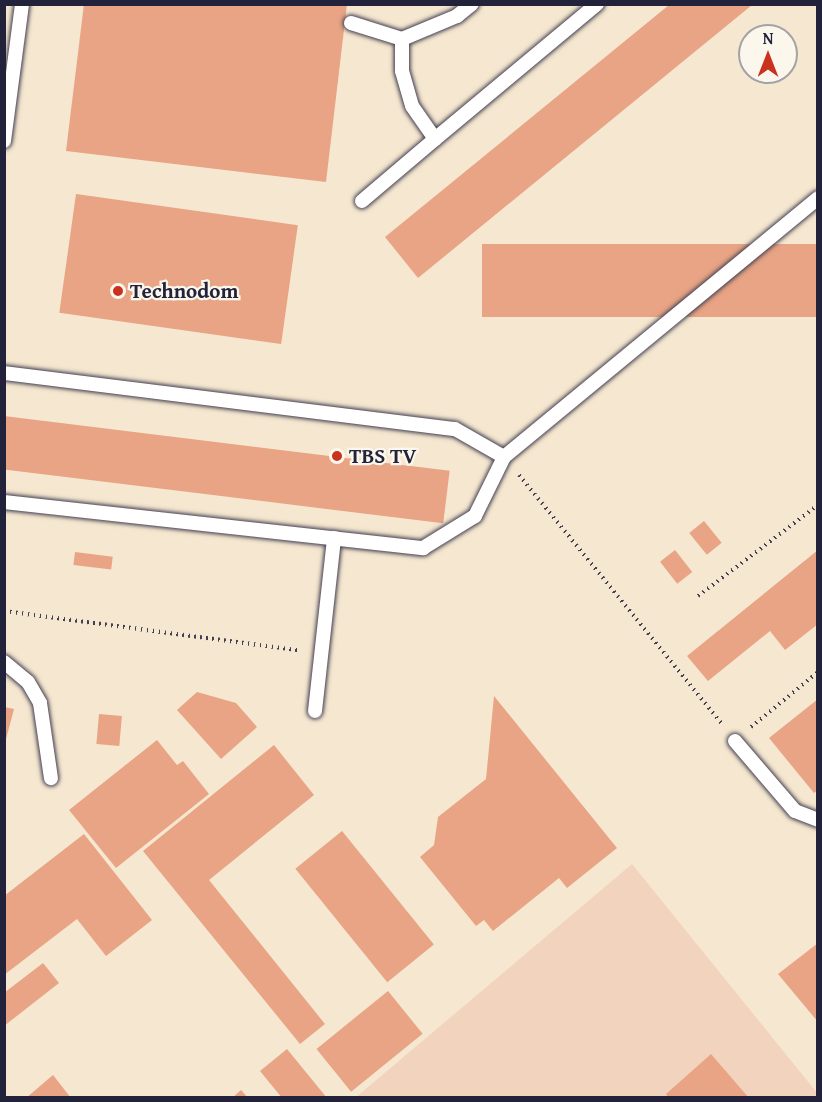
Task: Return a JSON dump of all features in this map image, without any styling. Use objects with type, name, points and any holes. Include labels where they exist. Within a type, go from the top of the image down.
[{"type":"lane","points":[[4,141],[22,4]]},
{"type":"lane","points":[[351,23],[402,39],[457,16],[472,4]]},
{"type":"lane","points":[[362,201],[597,4]]},
{"type":"lane","points":[[402,39],[402,71],[412,106],[435,138]]},
{"type":"lane","points":[[4,502],[423,548],[475,516],[504,457],[818,198]]},
{"type":"lane","points":[[4,373],[455,429],[504,457]]},
{"type":"lane","points":[[315,711],[334,538]]},
{"type":"lane","points":[[4,662],[16,669],[28,682],[40,703],[51,778]]},
{"type":"lane","points":[[735,741],[795,811],[818,820]]},
{"type":"path","points":[[504,457],[735,741],[818,672]]},
{"type":"path","points":[[698,596],[818,505]]},
{"type":"path","points":[[4,611],[321,652]]},
{"type":"shaded area","points":[[632,864],[818,1094],[817,1098],[355,1098]]},
{"type":"building","points":[[84,4],[347,4],[326,182],[66,151]]},
{"type":"building","points":[[669,5],[752,5],[418,278],[385,237]]},
{"type":"building","points":[[76,194],[298,225],[281,344],[59,313]]},
{"type":"building","points":[[482,244],[818,244],[818,317],[482,317]]},
{"type":"building","points":[[4,416],[450,471],[443,523],[4,469]]},
{"type":"building","points":[[704,521],[722,543],[707,555],[689,533]]},
{"type":"building","points":[[675,550],[692,572],[677,584],[660,562]]},
{"type":"building","points":[[818,550],[818,624],[785,650],[770,631],[708,681],[687,656]]},
{"type":"building","points":[[75,552],[113,557],[111,570],[73,565]]},
{"type":"building","points":[[197,692],[236,703],[257,727],[221,759],[177,710]]},
{"type":"building","points":[[494,696],[617,848],[567,888],[559,878],[493,931],[484,920],[476,926],[420,857],[434,845],[438,817],[486,779]]},
{"type":"building","points":[[818,699],[818,790],[814,793],[769,738]]},
{"type":"building","points":[[4,707],[14,709],[5,743],[4,743]]},
{"type":"building","points":[[99,714],[122,716],[119,746],[96,744]]},
{"type":"building","points":[[157,740],[177,765],[183,761],[209,794],[116,868],[69,810]]},
{"type":"building","points":[[274,745],[314,795],[209,880],[325,1024],[300,1044],[143,851]]},
{"type":"building","points":[[342,831],[434,944],[387,982],[295,869]]},
{"type":"building","points":[[84,834],[152,920],[106,956],[77,919],[4,975],[4,896]]},
{"type":"building","points":[[818,943],[818,1022],[778,974]]},
{"type":"building","points":[[43,963],[59,983],[4,1026],[4,993]]},
{"type":"building","points":[[388,991],[423,1034],[351,1092],[317,1049]]},
{"type":"building","points":[[287,1049],[327,1098],[282,1098],[260,1071]]},
{"type":"building","points":[[711,1054],[749,1098],[668,1098],[666,1094]]},
{"type":"building","points":[[53,1075],[71,1098],[26,1098]]},
{"type":"building","points":[[241,1090],[248,1098],[232,1098]]},
{"type":"place","name":"Technodom","points":[[118,291]]},
{"type":"place","name":"TBS TV","points":[[337,456]]}]
